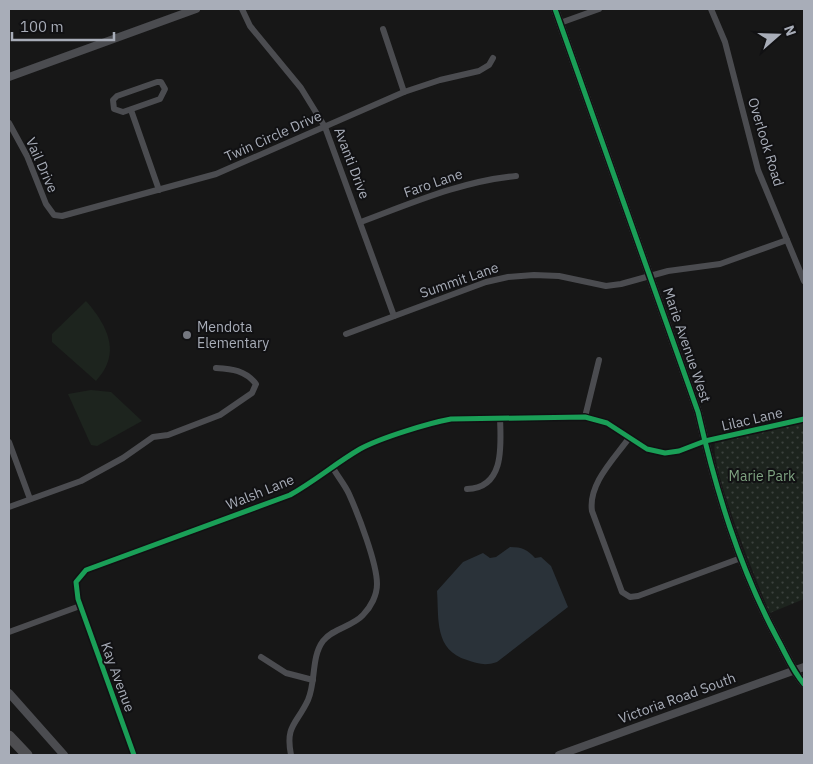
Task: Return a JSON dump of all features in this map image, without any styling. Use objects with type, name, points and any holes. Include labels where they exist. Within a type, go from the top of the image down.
[{"type":"highway","points":[[9,736],[27,755]]},
{"type":"street","points":[[9,78],[196,9]]},
{"type":"street","name":"Avanti Drive","points":[[242,9],[250,26],[302,88],[325,127],[394,316]]},
{"type":"street","name":"Marie Avenue West","points":[[555,9],[698,412],[718,493],[741,558],[761,608],[792,670],[804,684]]},
{"type":"street","points":[[560,23],[599,9]]},
{"type":"street","name":"Overlook Road","points":[[711,9],[725,42],[758,170],[804,281]]},
{"type":"street","points":[[383,29],[404,92]]},
{"type":"street","name":"Twin Circle Drive","points":[[54,215],[68,215],[216,174],[404,92],[440,80],[479,71],[488,65],[493,58]]},
{"type":"street","points":[[157,82],[164,84],[164,96],[160,100],[131,110],[123,112],[114,109],[113,100],[117,96],[157,82]]},
{"type":"street","points":[[131,110],[159,190]]},
{"type":"street","name":"Vail Drive","points":[[9,123],[27,156],[46,204],[54,215]]},
{"type":"street","name":"Faro Lane","points":[[361,222],[462,185],[491,178],[516,176]]},
{"type":"street","name":"Summit Lane","points":[[346,334],[486,282],[508,277],[559,276],[606,286],[720,264],[787,240]]},
{"type":"street","points":[[585,416],[600,360]]},
{"type":"street","points":[[9,507],[81,481],[123,458],[153,437],[168,435],[220,415],[252,393],[256,384],[249,374],[234,369],[216,368]]},
{"type":"street","name":"Walsh Lane","points":[[80,606],[76,582],[86,570],[290,495],[362,448],[434,422],[451,419],[585,416],[607,423],[647,449],[665,453],[679,451],[705,441]]},
{"type":"street","points":[[467,489],[476,489],[489,482],[497,470],[501,454],[500,418]]},
{"type":"street","name":"Lilac Lane","points":[[705,441],[804,419]]},
{"type":"street","points":[[629,438],[595,486],[590,501],[622,592],[630,596],[638,596],[741,558]]},
{"type":"street","points":[[9,442],[30,500]]},
{"type":"street","points":[[291,755],[289,744],[292,725],[308,700],[317,654],[322,642],[332,632],[350,625],[363,615],[373,602],[377,585],[375,566],[349,493],[333,468]]},
{"type":"street","points":[[9,632],[80,606]]},
{"type":"street","name":"Kay Avenue","points":[[80,606],[134,755]]},
{"type":"street","points":[[261,657],[286,674],[313,680]]},
{"type":"street","name":"Victoria Road South","points":[[559,755],[804,667]]},
{"type":"street","points":[[9,693],[64,755]]},
{"type":"green space","points":[[86,301],[97,314],[105,330],[110,347],[110,355],[106,366],[96,381],[52,342],[52,334]]},
{"type":"green space","points":[[91,390],[111,392],[142,421],[97,446],[91,445],[68,394]]},
{"type":"green space","name":"Marie Park","points":[[804,423],[804,599],[770,613],[746,553],[719,475],[715,456],[715,443]]},
{"type":"shaded area","points":[[510,547],[524,550],[535,558],[541,557],[551,566],[568,607],[497,662],[489,664],[475,663],[456,655],[444,641],[440,632],[437,591],[463,562],[483,553],[490,558],[496,557]]},
{"type":"cycle path","points":[[555,9],[698,412],[721,499],[740,556],[763,611],[793,668],[804,684]]},
{"type":"cycle path","points":[[134,755],[78,599],[76,582],[86,570],[290,495],[360,449],[405,431],[451,419],[585,417],[607,423],[647,449],[665,453],[679,451],[705,441],[804,419]]},
{"type":"place","name":"Mendota Elementary","points":[[187,335]]}]
